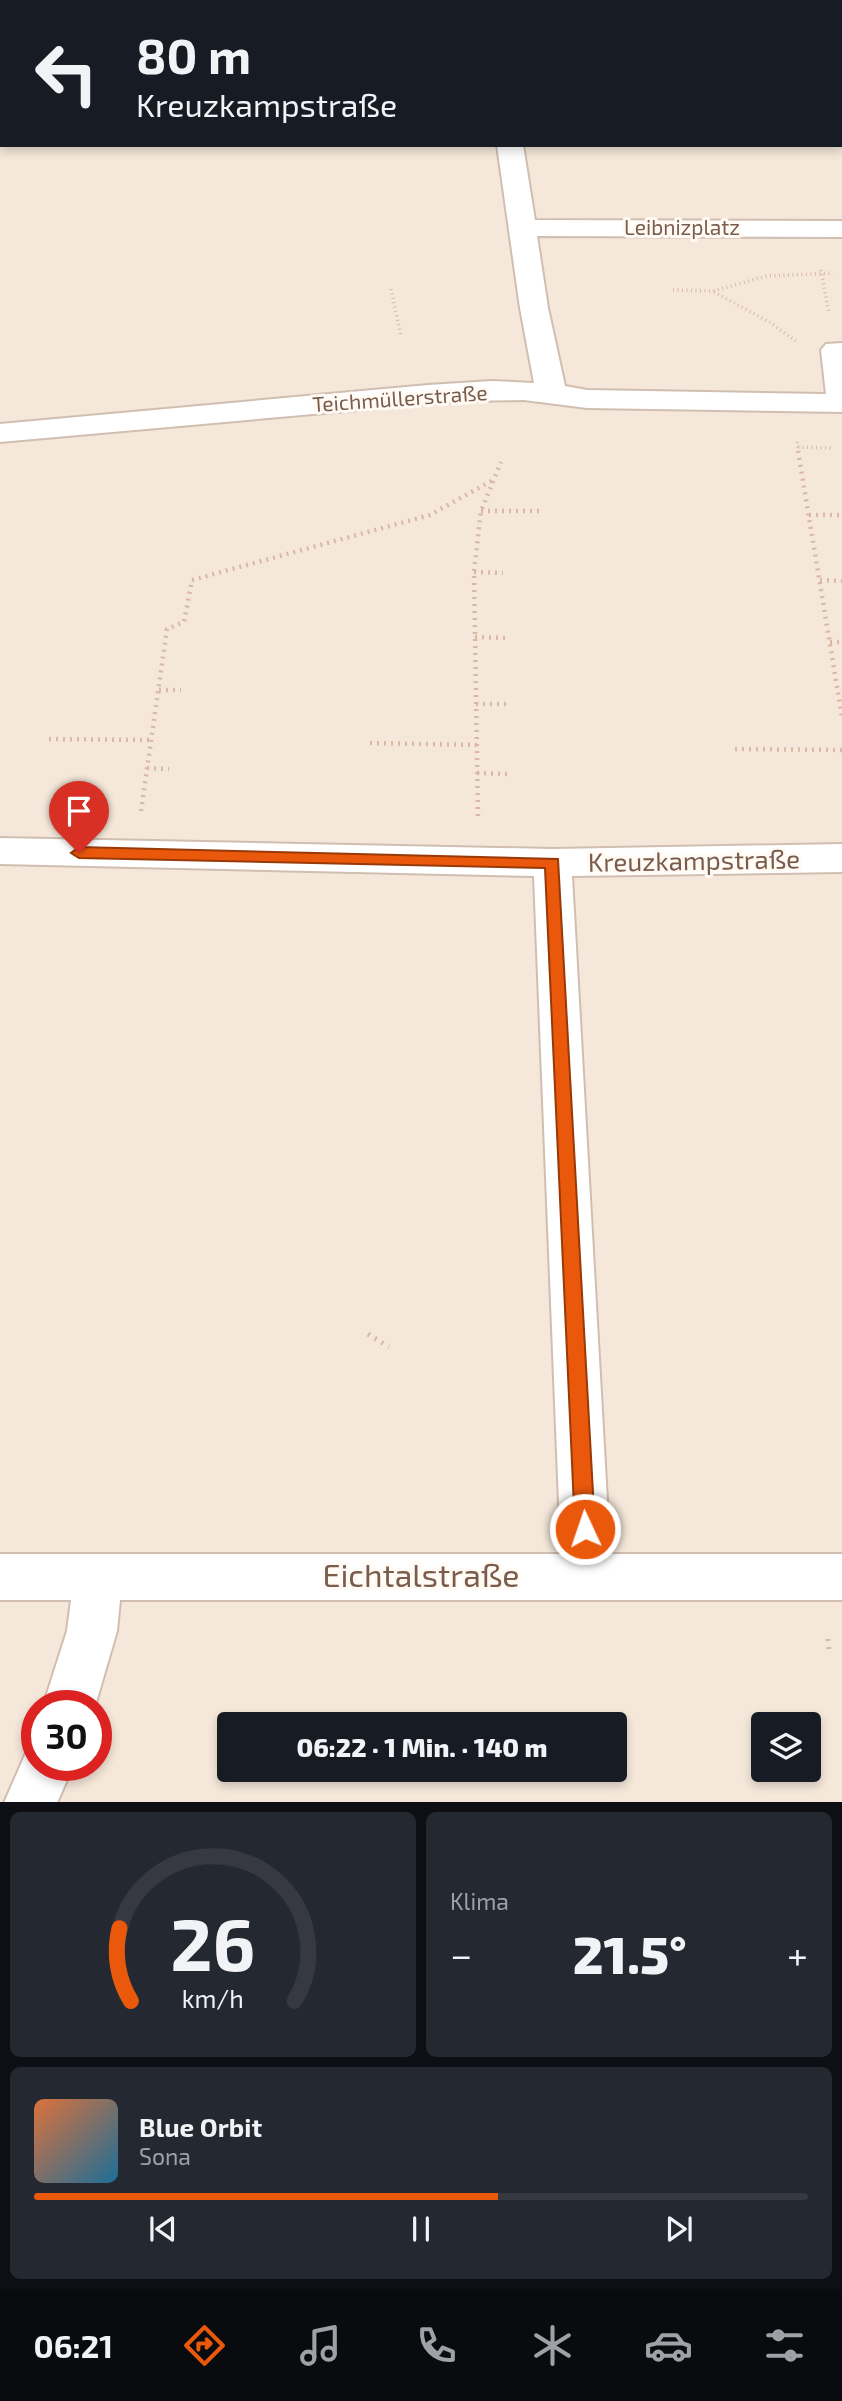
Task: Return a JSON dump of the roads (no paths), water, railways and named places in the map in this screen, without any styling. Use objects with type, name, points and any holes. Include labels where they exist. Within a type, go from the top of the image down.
[{"type":"street","points":[[510,147],[551,391],[587,399],[842,400],[836,350]]},
{"type":"street","name":"Leibnizplatz","points":[[522,228],[842,229]]},
{"type":"street","name":"Teichmüllerstraße","points":[[0,433],[429,394],[551,391]]},
{"type":"street","name":"Kreuzkampstraße","points":[[0,851],[552,863],[842,858]]},
{"type":"street","points":[[552,863],[587,1576]]},
{"type":"street","name":"Eichtalstraße","points":[[0,1577],[842,1577]]},
{"type":"street","points":[[74,1690],[92,1632],[98,1577]]},
{"type":"street","points":[[30,1802],[40,1781]]}]
